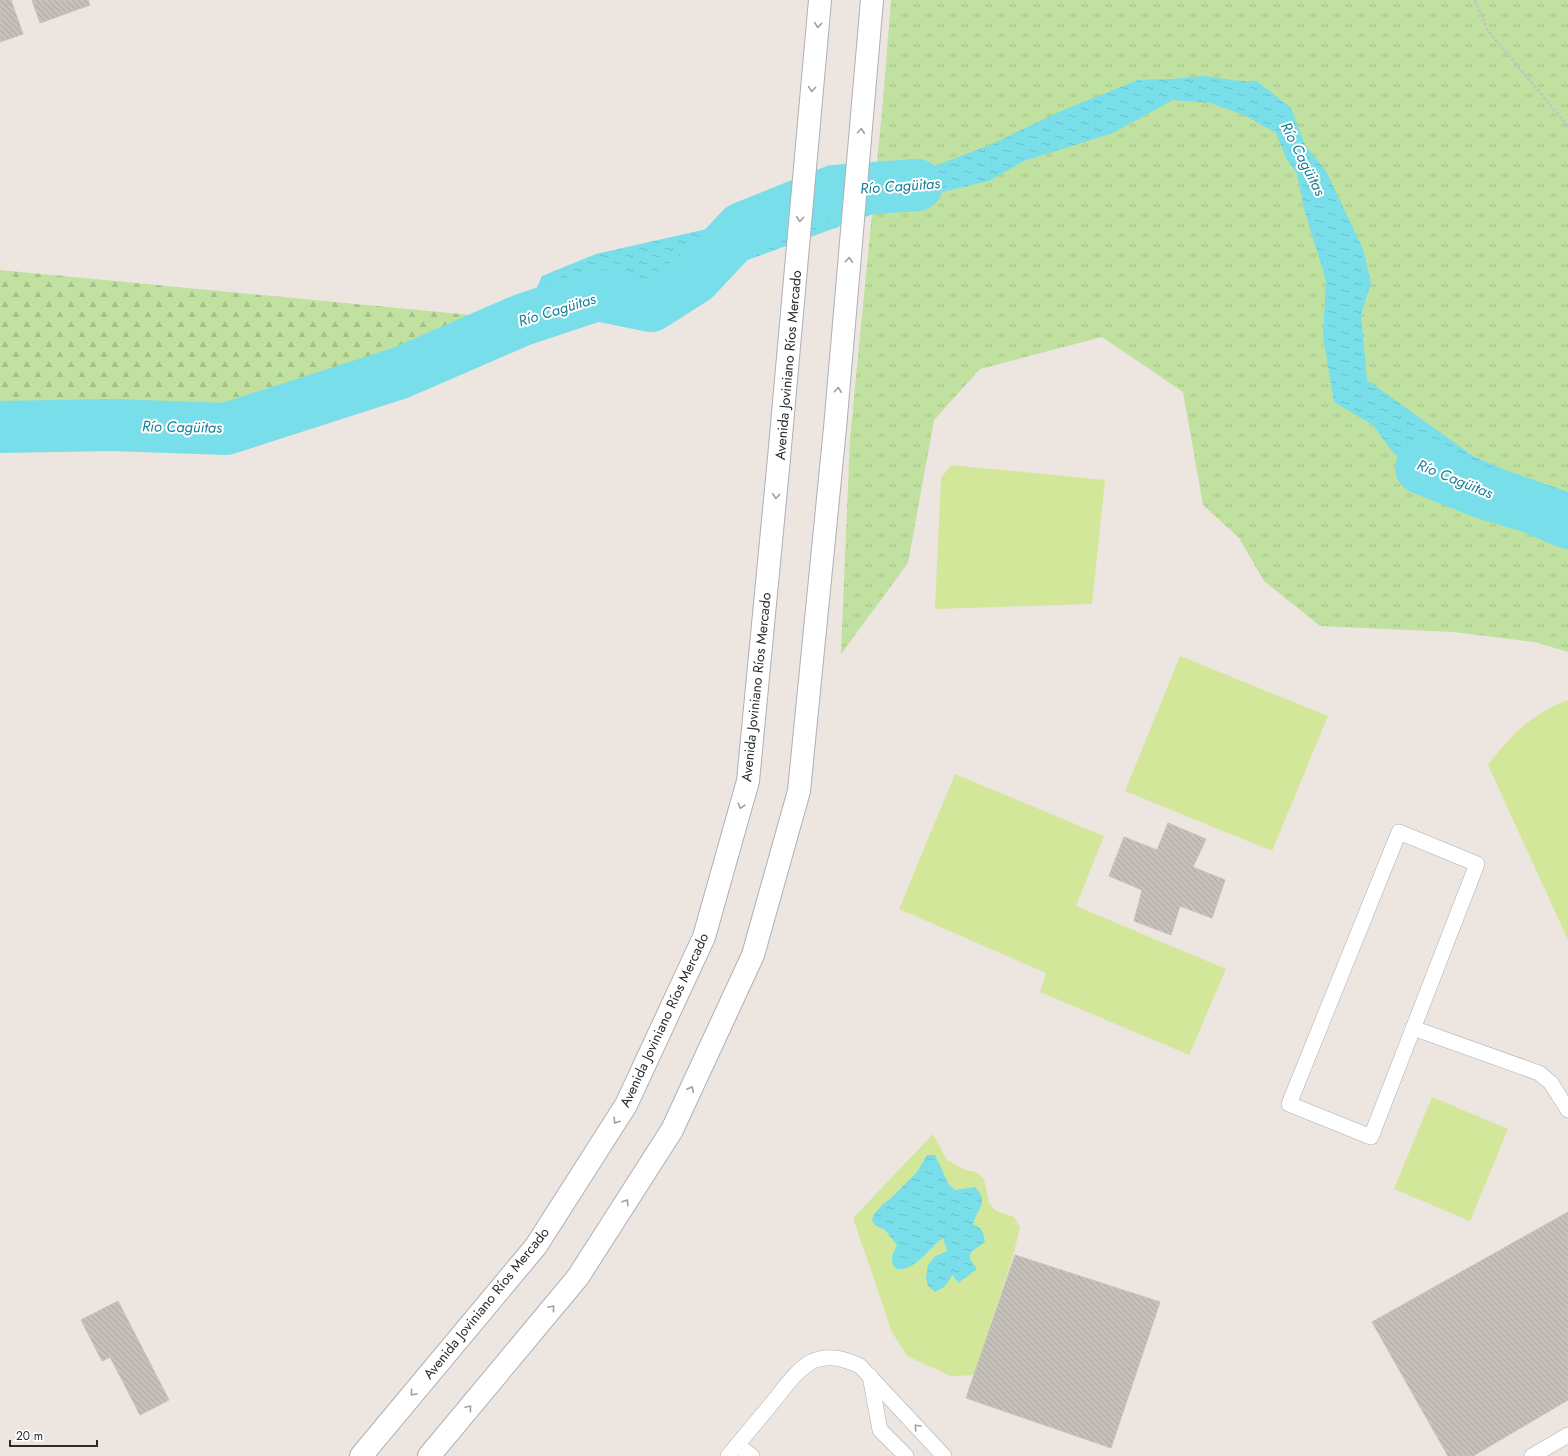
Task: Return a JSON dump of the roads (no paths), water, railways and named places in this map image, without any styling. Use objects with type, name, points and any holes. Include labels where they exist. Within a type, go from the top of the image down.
[{"type":"main road","name":"Avenida Joviniano Ríos Mercado","points":[[360,1456],[536,1246],[626,1104],[704,937],[748,781],[780,458],[820,0]]},
{"type":"main road","points":[[429,1456],[443,1447],[578,1277],[672,1130],[753,955],[799,791],[835,428],[872,0]]},
{"type":"lane","points":[[1399,832],[1477,864],[1413,1028],[1370,1137],[1289,1104],[1399,832]]},
{"type":"lane","points":[[1413,1028],[1539,1073],[1551,1083],[1568,1110]]},
{"type":"lane","points":[[752,1456],[732,1450],[796,1373],[814,1361],[824,1358],[835,1358],[848,1360],[860,1366],[944,1456]]},
{"type":"lane","points":[[869,1375],[880,1430],[906,1456]]},
{"type":"lane","points":[[1532,1456],[1568,1435]]},
{"type":"water","points":[[1204,76],[1239,81],[1257,81],[1291,108],[1305,145],[1326,171],[1363,249],[1371,283],[1361,315],[1367,380],[1473,456],[1503,469],[1568,492],[1568,532],[1547,516],[1534,500],[1500,493],[1455,496],[1429,484],[1391,450],[1373,425],[1334,402],[1323,336],[1326,280],[1304,209],[1297,174],[1286,158],[1276,133],[1244,115],[1210,103],[1173,100],[1113,133],[1024,161],[989,181],[917,198],[737,264],[614,287],[522,320],[542,276],[596,254],[738,222],[906,177],[990,145],[1061,111],[1138,80]]},
{"type":"water","points":[[927,1155],[935,1155],[949,1185],[955,1190],[975,1187],[982,1197],[981,1206],[973,1224],[982,1230],[985,1242],[971,1252],[970,1259],[977,1269],[958,1283],[953,1275],[944,1287],[935,1292],[928,1286],[926,1278],[928,1265],[934,1257],[947,1251],[943,1238],[916,1263],[903,1269],[896,1269],[892,1263],[892,1257],[897,1245],[885,1230],[876,1226],[872,1221],[873,1216],[882,1205],[917,1172]]},
{"type":"waterway","name":"Río Cagüitas","points":[[0,427],[112,425],[226,429],[400,373],[522,320],[597,295],[651,306],[695,278],[742,228],[834,191],[917,185]]},
{"type":"waterway","name":"Río Cagüitas","points":[[1421,468],[1484,493],[1531,507],[1568,523]]}]
